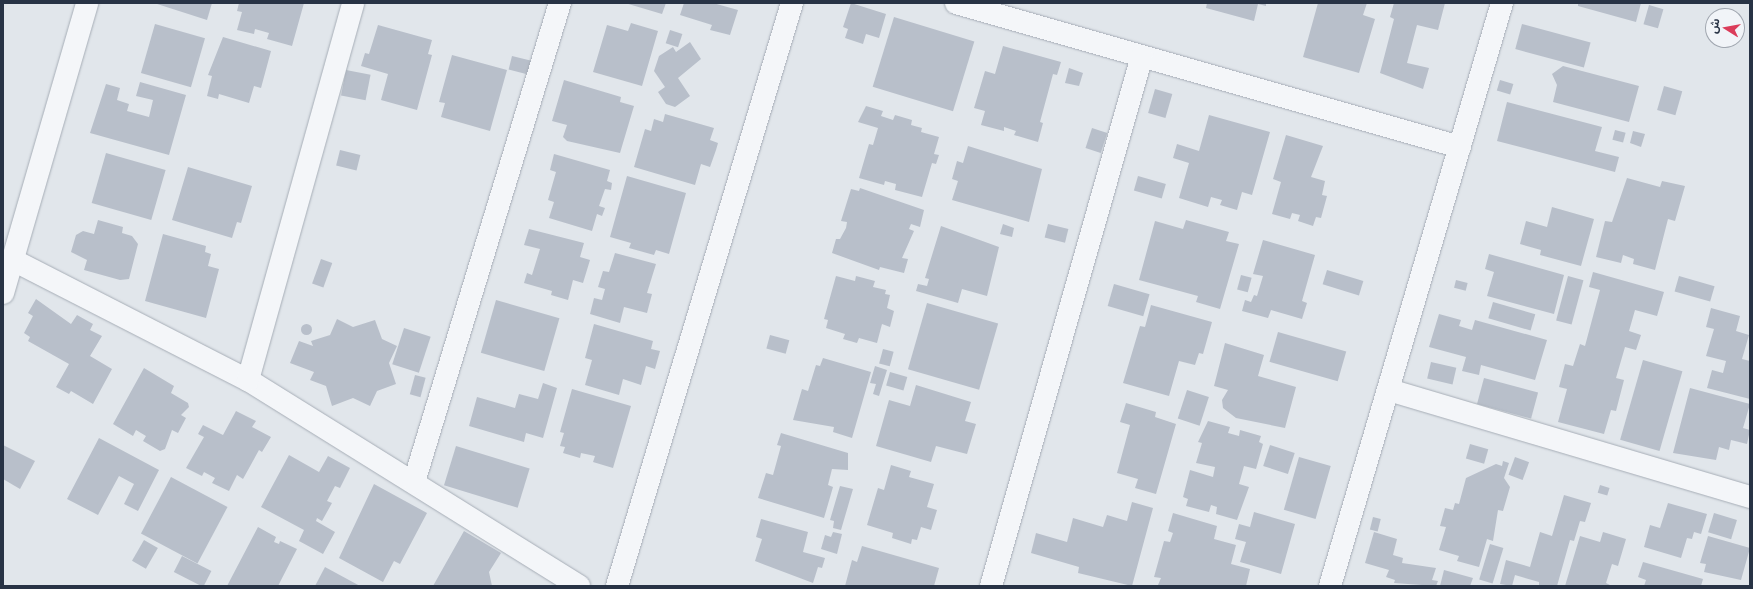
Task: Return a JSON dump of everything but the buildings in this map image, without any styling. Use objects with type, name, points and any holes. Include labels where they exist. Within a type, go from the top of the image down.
[{"type":"street","points":[[3,293],[87,3]]},
{"type":"street","points":[[248,380],[353,3]]},
{"type":"street","points":[[414,482],[560,3]]},
{"type":"street","points":[[617,586],[792,3]]},
{"type":"street","points":[[956,3],[1460,147]]},
{"type":"street","points":[[1330,586],[1502,3]]},
{"type":"street","points":[[991,586],[1142,56]]},
{"type":"street","points":[[13,260],[248,380],[579,586]]},
{"type":"street","points":[[1389,390],[1750,497]]}]
